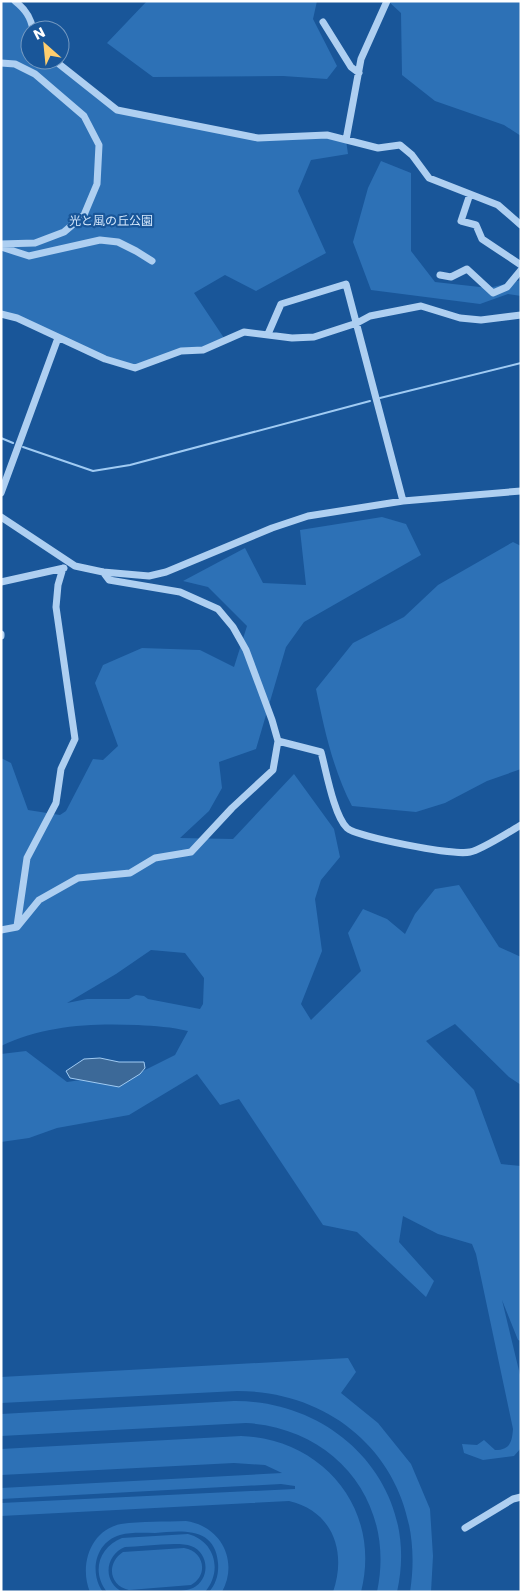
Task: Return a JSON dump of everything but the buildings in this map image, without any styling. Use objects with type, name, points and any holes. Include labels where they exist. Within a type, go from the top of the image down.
[{"type":"street","points":[[16,1],[27,12],[31,20]]},
{"type":"street","points":[[346,140],[362,59],[387,1]]},
{"type":"street","points":[[323,22],[351,67],[359,72]]},
{"type":"street","points":[[1,63],[15,64],[35,74],[84,116],[99,145],[97,184],[84,215],[64,232],[35,243],[1,246]]},
{"type":"street","points":[[67,70],[117,110],[258,138],[326,135],[378,148],[400,145],[412,155],[429,178],[498,205],[521,225]]},
{"type":"street","points":[[470,194],[461,221],[476,225],[482,239],[521,265]]},
{"type":"street","points":[[1,246],[28,256],[100,240],[118,242],[136,250],[152,261]]},
{"type":"street","points":[[440,275],[451,277],[467,269],[493,293],[507,287],[521,270]]},
{"type":"street","points":[[268,334],[281,304],[346,284],[403,502]]},
{"type":"street","points":[[1,314],[17,318],[105,359],[135,368],[181,351],[203,350],[244,332],[292,338],[314,337],[356,323],[370,316],[420,306],[467,319],[481,320],[521,315]]},
{"type":"street","points":[[1,493],[58,338]]},
{"type":"street","points":[[1,582],[74,566],[103,572],[149,576],[166,572],[272,528],[308,516],[403,502],[521,491]]},
{"type":"street","points":[[1,517],[74,566]]},
{"type":"street","points":[[17,927],[27,858],[56,803],[61,769],[75,738],[56,608],[58,585],[63,568]]},
{"type":"street","points":[[1,930],[17,927],[39,900],[78,878],[130,873],[155,858],[191,852],[232,808],[273,770],[278,741],[246,650],[234,627],[218,609],[180,592],[109,580],[103,572]]},
{"type":"street","points":[[278,741],[321,752],[338,816],[347,828],[368,836],[455,853],[471,852],[521,825]]},
{"type":"street","points":[[465,1528],[513,1499],[521,1497]]},
{"type":"green space","name":"光と風の丘公園","points":[[1,1],[15,1],[27,13],[28,20],[20,20],[20,70],[67,70],[117,110],[258,138],[327,135],[346,140],[348,154],[311,160],[298,191],[326,253],[256,291],[225,275],[194,293],[226,341],[203,350],[181,351],[135,368],[1,314]]},
{"type":"green space","points":[[147,1],[317,1],[313,19],[337,66],[327,79],[283,76],[153,77],[107,43]]},
{"type":"green space","points":[[388,1],[521,1],[521,136],[504,125],[435,101],[402,75],[401,13]]},
{"type":"green space","points":[[381,161],[411,173],[411,251],[435,282],[489,288],[521,280],[521,296],[508,294],[480,304],[371,290],[353,242],[368,188]]},
{"type":"green space","points":[[382,517],[406,524],[421,555],[304,622],[286,647],[256,749],[219,762],[222,788],[209,811],[180,838],[233,839],[294,774],[334,829],[340,857],[321,880],[315,899],[322,951],[301,1004],[311,1020],[361,971],[348,933],[363,909],[387,919],[405,934],[415,914],[435,889],[459,885],[499,947],[521,957],[521,1085],[509,1077],[455,1024],[426,1041],[474,1090],[501,1164],[521,1166],[521,1341],[518,1340],[502,1300],[521,1379],[521,1448],[514,1456],[483,1460],[464,1453],[462,1444],[477,1445],[484,1440],[495,1450],[504,1449],[511,1441],[513,1429],[476,1254],[472,1244],[438,1234],[403,1216],[399,1242],[434,1281],[426,1297],[357,1232],[323,1225],[239,1099],[220,1105],[197,1074],[129,1115],[57,1128],[29,1138],[1,1142],[1,1054],[26,1051],[67,1082],[143,1071],[175,1055],[188,1031],[138,1025],[86,1025],[34,1034],[1,1046],[1,758],[11,763],[28,810],[60,815],[66,811],[93,759],[103,760],[118,746],[95,683],[103,665],[142,648],[200,650],[234,667],[247,626],[208,587],[183,581],[245,548],[263,583],[306,585],[300,530]],"holes":[[[151,950],[185,953],[204,978],[203,1004],[200,1009],[136,995],[129,999],[87,999],[67,1003],[116,974]]]},
{"type":"green space","points":[[513,542],[521,546],[521,769],[487,781],[445,803],[416,812],[352,806],[334,763],[316,689],[353,643],[404,617],[438,585]]},
{"type":"green space","points":[[348,1358],[356,1372],[341,1393],[378,1423],[411,1464],[430,1509],[433,1556],[431,1592],[410,1592],[412,1551],[406,1513],[393,1479],[372,1450],[346,1425],[314,1407],[277,1395],[237,1391],[1,1403],[1,1377]]},
{"type":"green space","points":[[234,1401],[272,1405],[306,1416],[337,1433],[363,1457],[383,1485],[396,1518],[401,1554],[397,1592],[377,1592],[381,1559],[377,1529],[368,1501],[352,1476],[332,1455],[307,1439],[278,1428],[246,1423],[1,1436],[1,1414]]},
{"type":"green space","points":[[241,1436],[271,1440],[297,1450],[321,1465],[340,1484],[354,1507],[363,1533],[365,1562],[361,1592],[333,1592],[338,1562],[337,1548],[333,1535],[316,1514],[304,1506],[289,1501],[1,1516],[1,1503],[295,1489],[295,1486],[281,1484],[1,1499],[1,1488],[282,1473],[265,1465],[234,1463],[1,1475],[1,1449]]},
{"type":"green space","points":[[186,1521],[198,1524],[209,1530],[217,1537],[223,1547],[227,1557],[228,1569],[227,1580],[222,1592],[209,1592],[215,1582],[218,1567],[211,1542],[195,1533],[175,1532],[129,1533],[112,1539],[105,1544],[97,1559],[96,1576],[103,1592],[90,1592],[86,1571],[90,1550],[95,1541],[110,1528],[121,1524]]},
{"type":"green space","points":[[188,1534],[205,1543],[213,1558],[215,1566],[214,1575],[211,1584],[205,1592],[154,1592],[189,1590],[203,1579],[206,1567],[202,1554],[191,1546],[177,1544],[125,1547],[118,1551],[110,1562],[109,1575],[116,1588],[123,1592],[107,1592],[99,1576],[99,1568],[103,1554],[114,1542],[122,1538]]},
{"type":"green space","points":[[184,1548],[196,1554],[202,1564],[202,1570],[197,1581],[191,1585],[129,1590],[122,1588],[114,1579],[112,1568],[114,1562],[123,1552]]},
{"type":"shaded area","points":[[100,1058],[119,1062],[144,1062],[145,1068],[140,1074],[119,1087],[70,1078],[66,1071],[84,1059]]},
{"type":"waterway","points":[[380,398],[521,363]]},
{"type":"waterway","points":[[23,447],[93,471],[130,465],[370,401]]},
{"type":"waterway","points":[[1,438],[13,443]]}]
